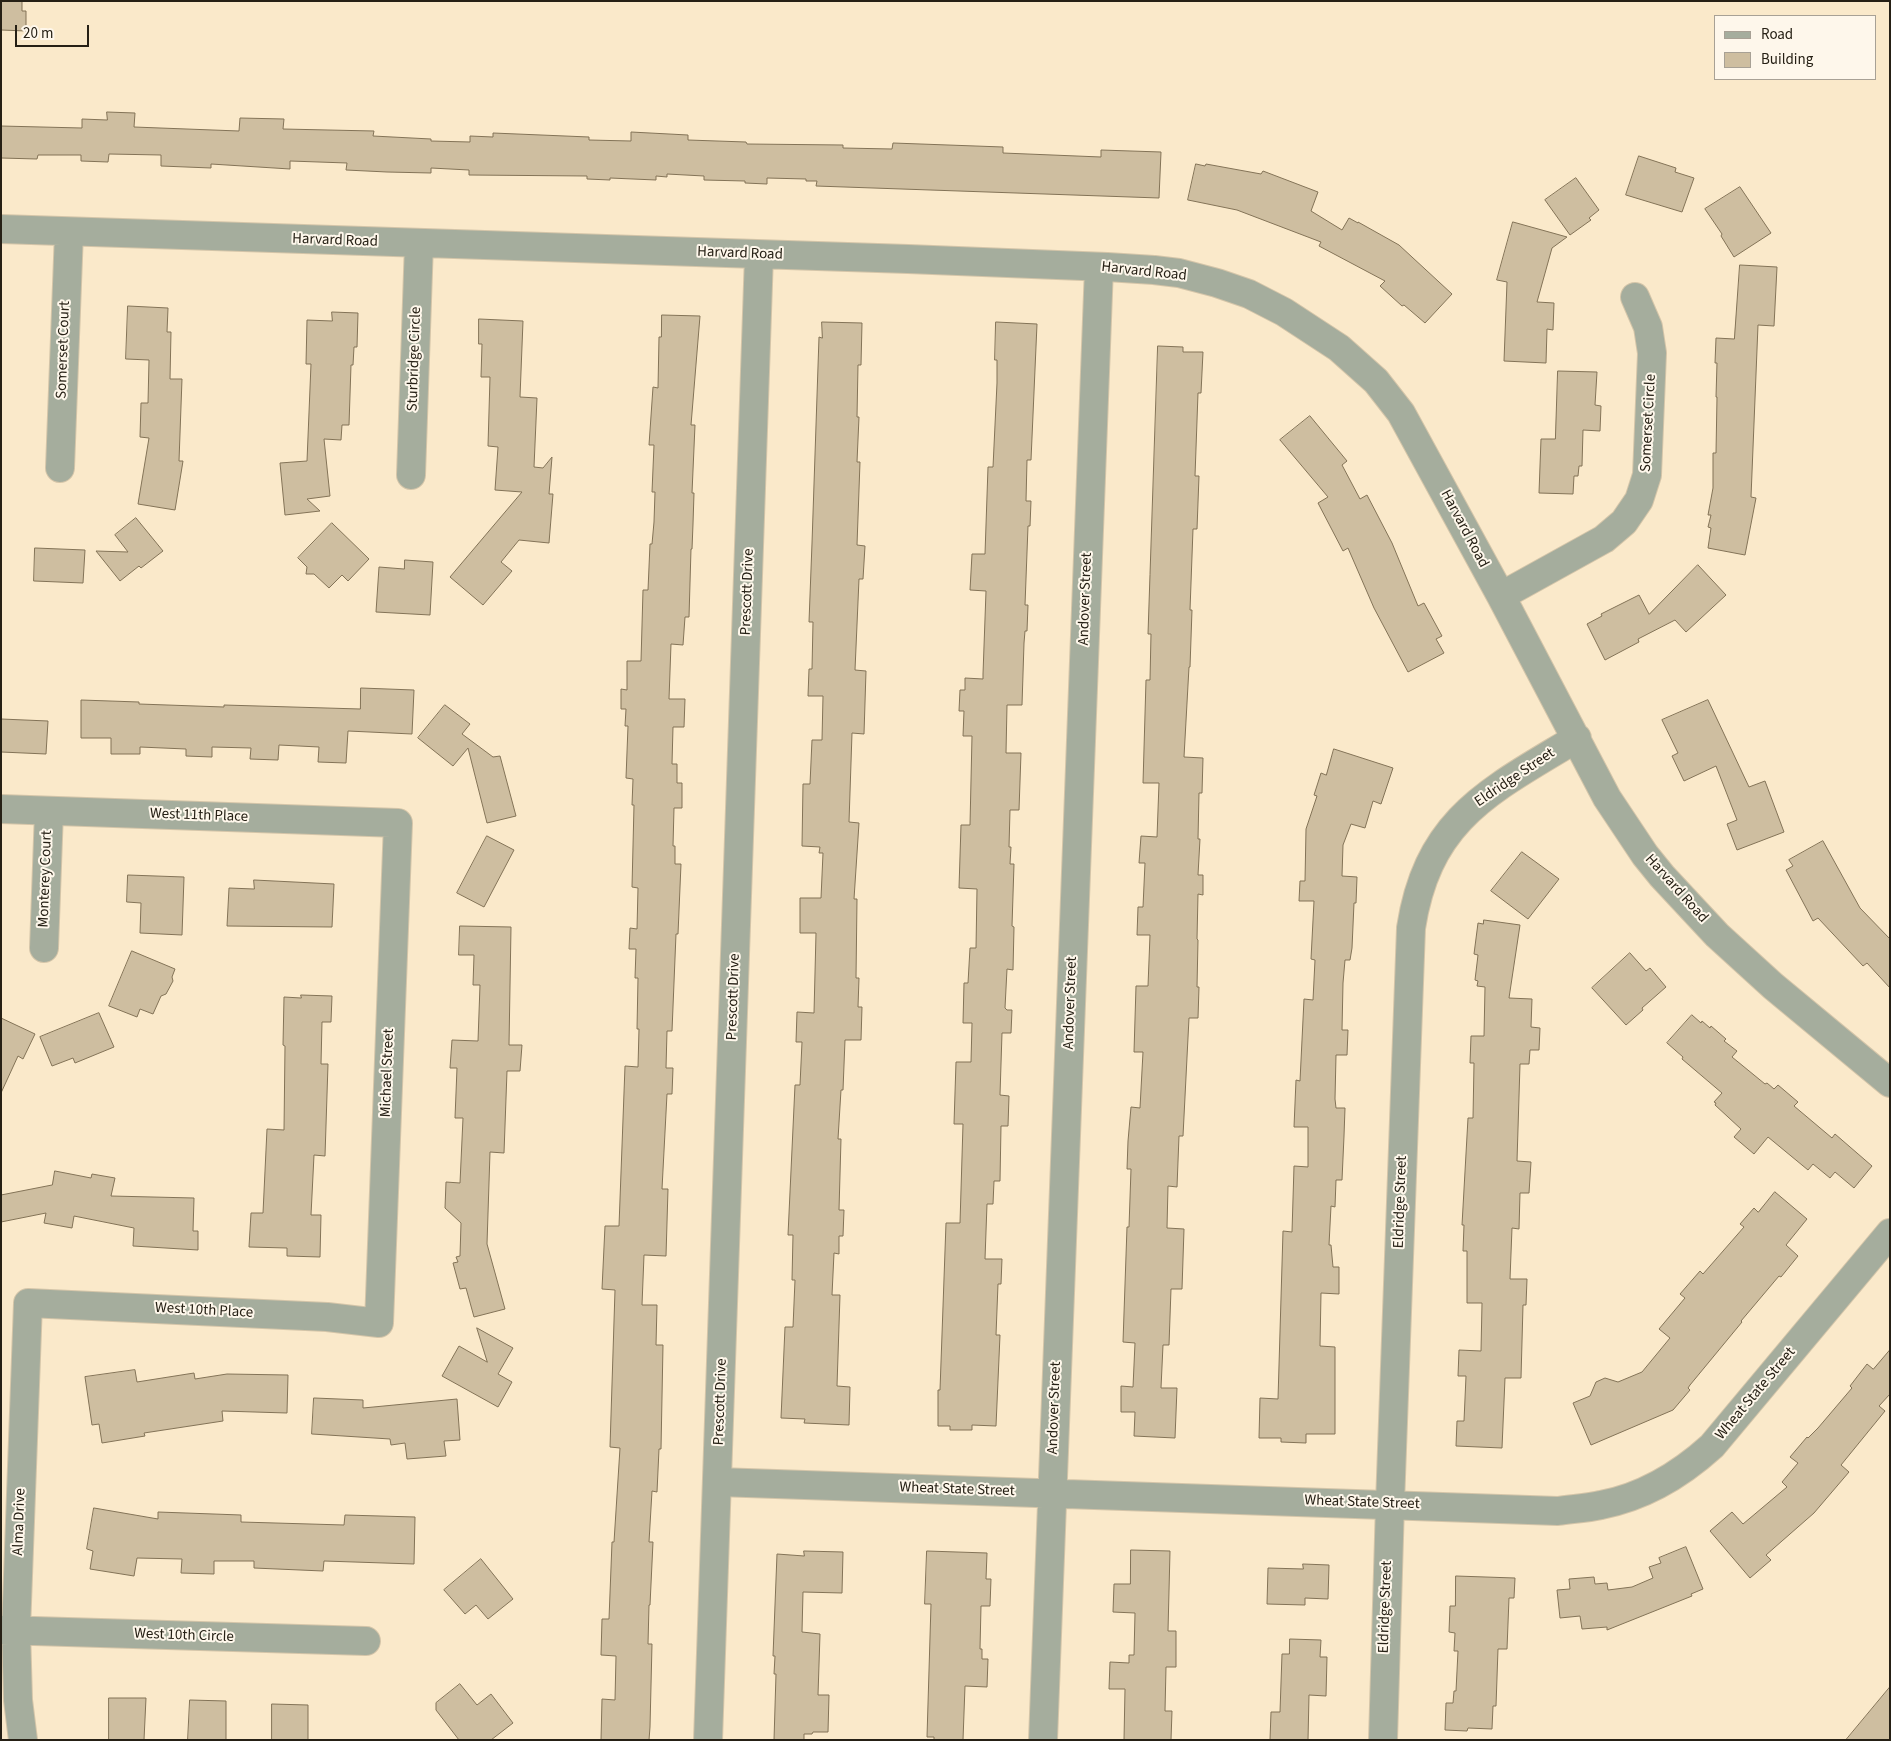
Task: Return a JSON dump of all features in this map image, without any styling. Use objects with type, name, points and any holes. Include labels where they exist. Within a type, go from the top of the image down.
[{"type":"street","name":"Harvard Road","points":[[1,230],[908,259],[1098,267],[1154,270],[1180,274],[1217,283],[1249,294],[1284,312],[1326,338],[1347,354],[1376,381],[1401,413],[1577,738],[1607,798],[1645,855],[1662,876],[1717,935],[1773,986],[1890,1083]]},
{"type":"street","name":"Somerset Court","points":[[60,468],[69,232]]},
{"type":"street","name":"Sturbridge Circle","points":[[411,475],[419,243]]},
{"type":"street","name":"Prescott Drive","points":[[708,1740],[759,255]]},
{"type":"street","name":"Andover Street","points":[[1043,1740],[1098,267]]},
{"type":"street","name":"Somerset Circle","points":[[1501,596],[1604,539],[1624,522],[1639,500],[1647,475],[1652,353],[1648,327],[1636,297]]},
{"type":"street","name":"Eldridge Street","points":[[1383,1740],[1411,937],[1415,902],[1428,865],[1441,842],[1460,818],[1475,803],[1577,738]]},
{"type":"street","name":"West 11th Place","points":[[1,809],[398,823]]},
{"type":"street","name":"Monterey Court","points":[[44,948],[48,811]]},
{"type":"street","name":"Michael Street","points":[[379,1323],[398,823]]},
{"type":"street","name":"Wheat State Street","points":[[718,1482],[1558,1511],[1601,1505],[1637,1495],[1672,1477],[1693,1463],[1712,1446],[1890,1233]]},
{"type":"street","name":"West 10th Place","points":[[28,1303],[327,1317],[379,1323]]},
{"type":"street","name":"Alma Drive","points":[[23,1740],[9,1630],[28,1303]]},
{"type":"street","name":"West 10th Circle","points":[[9,1630],[366,1641]]},
{"type":"building","points":[[1,1],[22,1],[22,11],[26,11],[26,31],[1,30]]},
{"type":"building","points":[[107,112],[135,113],[134,127],[239,131],[240,118],[284,119],[283,129],[374,131],[373,136],[431,139],[431,141],[470,142],[470,136],[493,137],[493,133],[589,137],[589,140],[631,141],[631,132],[688,135],[688,140],[746,142],[747,144],[843,145],[843,148],[892,149],[893,143],[1003,147],[1003,153],[1101,157],[1101,150],[1161,152],[1159,198],[816,186],[817,181],[806,181],[806,179],[767,178],[767,184],[745,183],[745,181],[704,180],[704,176],[667,174],[667,177],[656,176],[656,180],[610,178],[610,180],[587,179],[587,176],[469,175],[469,170],[431,168],[431,173],[387,172],[346,170],[347,163],[290,161],[290,169],[211,164],[211,168],[161,166],[161,155],[109,154],[108,162],[81,161],[81,155],[38,155],[37,159],[1,158],[1,126],[82,128],[82,119],[107,120]]},
{"type":"building","points":[[1639,156],[1676,168],[1675,172],[1694,178],[1682,212],[1626,195]]},
{"type":"building","points":[[1196,164],[1205,166],[1206,164],[1261,174],[1263,171],[1318,192],[1311,211],[1342,230],[1349,218],[1399,245],[1452,294],[1425,323],[1380,286],[1385,281],[1319,246],[1321,242],[1237,210],[1188,200]]},
{"type":"building","points":[[1576,178],[1599,210],[1589,218],[1591,220],[1570,235],[1545,200]]},
{"type":"building","points":[[1740,187],[1771,233],[1734,257],[1721,236],[1722,234],[1705,209]]},
{"type":"building","points":[[1513,222],[1567,237],[1552,248],[1537,302],[1554,303],[1553,330],[1547,329],[1546,363],[1504,361],[1507,282],[1497,280]]},
{"type":"building","points":[[1740,265],[1777,267],[1774,326],[1758,325],[1751,497],[1756,498],[1745,555],[1708,548],[1711,528],[1708,527],[1711,515],[1708,515],[1713,488],[1713,453],[1716,453],[1716,338],[1734,339]]},
{"type":"building","points":[[128,306],[168,308],[167,332],[171,332],[170,379],[182,379],[179,461],[183,461],[175,510],[138,504],[149,438],[140,437],[141,403],[148,403],[149,360],[126,359]]},
{"type":"building","points":[[332,312],[358,313],[357,347],[354,347],[353,365],[351,365],[349,425],[342,425],[341,440],[324,439],[330,496],[307,499],[320,511],[285,515],[280,463],[307,461],[311,364],[306,364],[307,320],[332,321]]},
{"type":"building","points":[[662,315],[700,316],[691,425],[695,425],[689,617],[685,617],[683,645],[671,644],[669,699],[685,699],[684,727],[673,727],[672,764],[677,764],[677,783],[682,783],[682,808],[674,808],[673,846],[675,846],[675,864],[681,864],[672,1031],[667,1031],[666,1068],[673,1068],[672,1094],[667,1094],[662,1189],[668,1189],[666,1256],[644,1255],[642,1305],[657,1305],[656,1345],[663,1345],[661,1449],[659,1449],[657,1492],[652,1491],[649,1542],[653,1542],[648,1644],[652,1644],[650,1727],[649,1740],[601,1740],[602,1699],[615,1700],[616,1656],[601,1655],[602,1619],[609,1619],[612,1542],[614,1542],[620,1448],[610,1447],[615,1290],[602,1289],[605,1226],[619,1226],[625,1066],[638,1067],[639,1029],[637,1029],[638,978],[635,978],[636,949],[629,949],[630,928],[637,929],[638,888],[632,887],[633,779],[626,778],[628,726],[625,726],[626,709],[621,709],[621,689],[627,690],[627,661],[641,661],[643,590],[648,590],[650,544],[652,544],[654,522],[655,492],[652,492],[654,445],[649,445],[653,387],[658,388],[659,337],[661,337]]},
{"type":"building","points":[[479,319],[523,321],[520,397],[537,398],[534,467],[543,468],[552,457],[549,494],[553,494],[549,543],[519,540],[501,562],[512,571],[483,605],[450,577],[522,492],[495,490],[498,447],[488,446],[490,377],[481,377],[482,344],[479,344]]},
{"type":"building","points":[[822,322],[862,323],[861,365],[858,365],[857,417],[859,417],[857,462],[860,462],[857,545],[865,546],[863,579],[859,579],[855,670],[866,671],[864,734],[852,733],[849,822],[859,823],[854,899],[857,899],[856,978],[859,978],[858,1007],[862,1007],[861,1040],[845,1040],[843,1090],[841,1090],[838,1139],[841,1139],[839,1210],[844,1210],[843,1236],[839,1236],[839,1254],[834,1253],[832,1295],[840,1295],[837,1386],[850,1387],[849,1425],[804,1423],[805,1419],[781,1418],[785,1327],[793,1327],[795,1280],[792,1280],[793,1235],[788,1235],[795,1085],[800,1085],[802,1042],[796,1042],[797,1012],[814,1013],[816,933],[800,933],[800,898],[821,898],[823,853],[819,853],[820,847],[802,846],[803,784],[810,784],[812,740],[822,740],[823,696],[808,696],[809,669],[812,669],[813,622],[809,622],[819,337],[822,338]]},
{"type":"building","points":[[996,322],[1037,324],[1031,460],[1027,460],[1026,501],[1031,501],[1030,526],[1028,526],[1025,605],[1028,605],[1027,631],[1025,631],[1024,643],[1022,705],[1007,705],[1006,753],[1021,753],[1019,810],[1010,810],[1010,864],[1014,864],[1013,970],[1007,969],[1005,1008],[1012,1010],[1011,1033],[1002,1033],[1000,1095],[1009,1096],[1008,1126],[1001,1126],[1000,1181],[994,1181],[993,1204],[987,1204],[985,1259],[1002,1259],[1001,1284],[998,1284],[996,1335],[1000,1335],[996,1426],[972,1425],[972,1430],[950,1430],[950,1426],[938,1426],[946,1223],[960,1223],[963,1124],[954,1124],[956,1062],[971,1062],[972,1023],[963,1023],[964,983],[968,983],[970,948],[976,948],[977,889],[959,888],[961,825],[970,825],[972,736],[963,736],[964,711],[959,711],[960,690],[965,690],[965,678],[983,679],[986,591],[970,590],[972,554],[985,554],[988,467],[993,467],[997,383],[997,360],[995,360]]},
{"type":"building","points":[[1158,346],[1183,347],[1183,352],[1203,352],[1201,393],[1198,393],[1195,476],[1199,476],[1197,529],[1193,529],[1190,667],[1184,757],[1203,758],[1202,793],[1199,793],[1198,839],[1200,839],[1198,875],[1203,875],[1203,895],[1198,894],[1198,1018],[1189,1018],[1183,1136],[1179,1136],[1177,1187],[1168,1186],[1167,1228],[1184,1229],[1182,1289],[1171,1289],[1169,1345],[1163,1345],[1161,1388],[1177,1388],[1175,1438],[1134,1436],[1135,1412],[1121,1412],[1121,1386],[1133,1387],[1135,1343],[1123,1342],[1131,1169],[1127,1169],[1128,1141],[1131,1107],[1140,1108],[1143,1052],[1134,1052],[1136,986],[1148,986],[1150,935],[1137,935],[1138,907],[1143,907],[1145,863],[1139,863],[1141,836],[1157,837],[1159,783],[1143,783],[1146,680],[1150,680],[1151,634],[1148,634]]},
{"type":"building","points":[[1558,371],[1597,372],[1595,405],[1601,406],[1600,431],[1583,430],[1582,466],[1579,466],[1578,476],[1574,476],[1573,494],[1539,493],[1541,439],[1555,439]]},
{"type":"building","points":[[1310,416],[1347,461],[1342,465],[1360,499],[1367,495],[1392,543],[1418,606],[1424,603],[1442,636],[1436,639],[1444,653],[1408,672],[1374,608],[1348,548],[1343,551],[1318,503],[1328,497],[1280,440]]},
{"type":"building","points":[[136,518],[163,551],[120,581],[96,551],[128,552],[115,535]]},
{"type":"building","points":[[332,523],[369,559],[348,581],[342,575],[329,588],[314,574],[306,574],[307,567],[298,558]]},
{"type":"building","points":[[35,548],[85,550],[83,583],[34,581]]},
{"type":"building","points":[[405,560],[433,562],[430,615],[376,612],[379,567],[404,569]]},
{"type":"building","points":[[1698,565],[1726,595],[1686,632],[1675,620],[1638,639],[1639,642],[1605,660],[1587,624],[1602,616],[1601,614],[1639,595],[1649,614]]},
{"type":"building","points":[[361,688],[414,690],[412,734],[348,731],[346,763],[318,762],[319,747],[279,745],[278,760],[250,759],[251,748],[212,747],[212,757],[186,756],[186,749],[140,747],[140,754],[111,754],[111,738],[81,738],[81,700],[224,707],[224,705],[360,709]]},
{"type":"building","points":[[1708,700],[1749,787],[1765,781],[1784,832],[1737,850],[1727,824],[1737,820],[1716,766],[1684,781],[1672,756],[1678,753],[1662,720]]},
{"type":"building","points":[[445,705],[470,724],[462,734],[493,757],[500,756],[516,816],[487,823],[468,748],[453,766],[418,738]]},
{"type":"building","points":[[1,719],[48,721],[46,754],[1,752]]},
{"type":"building","points":[[1334,749],[1393,768],[1381,804],[1373,801],[1365,828],[1351,824],[1343,845],[1342,876],[1357,877],[1352,948],[1350,960],[1345,960],[1343,983],[1342,1030],[1348,1030],[1347,1055],[1336,1055],[1335,1099],[1336,1108],[1345,1108],[1344,1136],[1342,1180],[1336,1180],[1335,1207],[1331,1206],[1329,1245],[1331,1245],[1333,1267],[1339,1267],[1339,1294],[1321,1293],[1320,1346],[1335,1347],[1335,1434],[1306,1434],[1306,1443],[1281,1442],[1281,1438],[1259,1438],[1260,1398],[1278,1399],[1283,1231],[1292,1232],[1294,1166],[1308,1167],[1308,1127],[1294,1127],[1296,1080],[1300,1081],[1304,999],[1313,1000],[1315,960],[1311,959],[1314,901],[1299,901],[1300,881],[1305,881],[1306,829],[1317,796],[1314,795],[1321,773],[1326,775]]},
{"type":"building","points":[[487,836],[514,850],[484,907],[457,893]]},
{"type":"building","points":[[1823,841],[1860,908],[1890,939],[1890,988],[1867,963],[1863,966],[1818,918],[1813,921],[1786,870],[1793,866],[1789,860]]},
{"type":"building","points":[[1522,852],[1559,879],[1528,919],[1491,891]]},
{"type":"building","points":[[128,875],[184,877],[182,935],[140,933],[141,903],[127,902]]},
{"type":"building","points":[[254,880],[334,884],[332,927],[227,926],[229,888],[254,889]]},
{"type":"building","points":[[1484,920],[1520,925],[1509,998],[1532,999],[1531,1027],[1540,1028],[1539,1050],[1530,1050],[1529,1064],[1520,1064],[1517,1161],[1531,1162],[1529,1193],[1520,1193],[1519,1229],[1512,1228],[1510,1279],[1527,1279],[1526,1305],[1523,1305],[1521,1378],[1505,1378],[1502,1448],[1456,1446],[1457,1421],[1464,1421],[1466,1376],[1458,1376],[1459,1350],[1481,1351],[1482,1303],[1467,1303],[1467,1251],[1463,1251],[1464,1225],[1462,1225],[1468,1118],[1473,1118],[1474,1063],[1470,1063],[1471,1036],[1484,1036],[1485,987],[1477,986],[1478,981],[1475,980],[1478,955],[1474,954],[1478,923],[1483,924]]},
{"type":"building","points":[[460,926],[511,927],[509,1045],[522,1045],[520,1071],[507,1071],[504,1153],[490,1152],[487,1244],[505,1309],[474,1317],[466,1288],[460,1289],[453,1263],[458,1262],[456,1257],[460,1256],[461,1223],[445,1208],[446,1182],[460,1183],[463,1118],[455,1118],[457,1068],[450,1068],[452,1040],[478,1041],[480,985],[473,985],[474,955],[459,955]]},
{"type":"building","points":[[132,951],[175,969],[172,977],[173,981],[166,994],[161,996],[153,1014],[140,1009],[137,1017],[109,1006]]},
{"type":"building","points":[[1630,953],[1646,971],[1650,968],[1666,987],[1626,1025],[1592,988]]},
{"type":"building","points":[[301,995],[332,996],[331,1022],[322,1022],[321,1064],[328,1064],[325,1156],[314,1155],[311,1215],[321,1215],[320,1257],[287,1256],[287,1248],[249,1247],[251,1213],[263,1213],[267,1129],[284,1130],[284,997],[301,998]]},
{"type":"building","points":[[99,1013],[114,1047],[75,1063],[73,1058],[52,1066],[40,1037]]},
{"type":"building","points":[[1692,1015],[1701,1023],[1702,1021],[1710,1028],[1711,1026],[1726,1039],[1724,1041],[1737,1051],[1732,1057],[1765,1084],[1767,1083],[1774,1089],[1778,1085],[1798,1102],[1794,1106],[1832,1138],[1835,1134],[1872,1166],[1854,1188],[1835,1172],[1830,1178],[1813,1164],[1808,1170],[1768,1137],[1754,1154],[1734,1137],[1741,1129],[1714,1102],[1722,1093],[1682,1059],[1683,1057],[1667,1043]]},
{"type":"building","points":[[1,1018],[35,1034],[23,1059],[18,1056],[1,1093]]},
{"type":"building","points":[[55,1171],[91,1178],[92,1174],[115,1178],[111,1196],[194,1198],[193,1231],[198,1231],[198,1250],[133,1246],[134,1228],[74,1216],[72,1228],[44,1223],[46,1213],[1,1222],[1,1195],[52,1185]]},
{"type":"building","points":[[1775,1192],[1807,1219],[1786,1245],[1798,1256],[1741,1321],[1690,1385],[1688,1388],[1690,1390],[1673,1410],[1591,1445],[1573,1403],[1590,1396],[1596,1382],[1605,1378],[1618,1382],[1642,1372],[1670,1338],[1659,1329],[1685,1298],[1680,1294],[1700,1271],[1703,1274],[1744,1227],[1740,1224],[1754,1208],[1758,1212]]},
{"type":"building","points":[[477,1328],[513,1348],[498,1374],[512,1382],[498,1407],[442,1376],[459,1346],[487,1362]]},
{"type":"building","points":[[1890,1350],[1890,1394],[1879,1406],[1885,1411],[1841,1465],[1849,1472],[1814,1513],[1766,1555],[1771,1560],[1750,1578],[1710,1531],[1732,1512],[1743,1524],[1787,1487],[1782,1482],[1798,1463],[1790,1457],[1852,1388],[1850,1386],[1867,1364],[1873,1369]]},
{"type":"building","points":[[135,1370],[137,1382],[194,1373],[195,1379],[227,1374],[288,1375],[287,1413],[222,1411],[223,1421],[144,1433],[145,1436],[102,1443],[99,1424],[92,1425],[85,1377]]},
{"type":"building","points":[[314,1398],[363,1400],[363,1408],[457,1399],[460,1440],[444,1441],[446,1456],[407,1459],[405,1443],[391,1445],[390,1439],[312,1434]]},
{"type":"building","points":[[94,1508],[158,1519],[158,1512],[241,1515],[241,1522],[344,1525],[345,1515],[415,1517],[414,1564],[324,1561],[323,1571],[254,1568],[254,1561],[214,1561],[214,1574],[181,1573],[182,1559],[137,1558],[134,1576],[90,1569],[93,1551],[87,1549]]},
{"type":"building","points":[[1686,1547],[1703,1589],[1691,1594],[1692,1596],[1607,1630],[1607,1627],[1582,1629],[1580,1616],[1560,1618],[1557,1590],[1570,1589],[1569,1579],[1594,1577],[1595,1584],[1607,1583],[1608,1590],[1632,1587],[1653,1578],[1649,1567],[1661,1563],[1659,1558]]},
{"type":"building","points":[[1131,1550],[1170,1551],[1168,1631],[1176,1631],[1176,1667],[1166,1667],[1165,1711],[1172,1711],[1171,1740],[1124,1740],[1125,1689],[1109,1689],[1110,1662],[1129,1663],[1129,1655],[1134,1655],[1135,1613],[1113,1612],[1114,1584],[1130,1584]]},
{"type":"building","points":[[804,1551],[843,1552],[842,1593],[803,1592],[802,1632],[820,1634],[818,1695],[829,1695],[828,1732],[804,1734],[804,1740],[774,1740],[776,1674],[774,1674],[775,1656],[773,1656],[777,1554],[804,1556]]},
{"type":"building","points":[[927,1551],[987,1553],[986,1579],[991,1579],[990,1606],[981,1606],[980,1649],[982,1649],[982,1659],[988,1659],[987,1687],[965,1686],[963,1740],[934,1740],[934,1737],[927,1737],[931,1604],[925,1604]]},
{"type":"building","points":[[481,1559],[513,1599],[488,1619],[476,1605],[465,1614],[444,1590]]},
{"type":"building","points":[[1303,1564],[1329,1565],[1328,1599],[1305,1598],[1305,1605],[1267,1604],[1268,1568],[1303,1569]]},
{"type":"building","points":[[1456,1576],[1515,1578],[1514,1598],[1509,1598],[1507,1649],[1498,1649],[1496,1706],[1493,1706],[1492,1729],[1468,1728],[1467,1731],[1445,1730],[1446,1703],[1453,1703],[1454,1691],[1456,1691],[1458,1651],[1454,1651],[1455,1633],[1449,1632],[1450,1606],[1455,1606]]},
{"type":"building","points":[[1290,1639],[1321,1640],[1320,1657],[1327,1657],[1326,1696],[1309,1695],[1308,1740],[1270,1740],[1271,1712],[1280,1712],[1282,1654],[1289,1654]]},
{"type":"building","points":[[460,1684],[477,1705],[491,1694],[513,1723],[491,1740],[459,1740],[436,1710],[436,1703]]},
{"type":"building","points":[[1890,1687],[1890,1740],[1846,1740]]},
{"type":"building","points":[[109,1698],[146,1698],[144,1740],[109,1740]]},
{"type":"building","points":[[190,1700],[226,1701],[226,1740],[188,1740]]},
{"type":"building","points":[[272,1704],[308,1705],[308,1740],[272,1740]]}]
